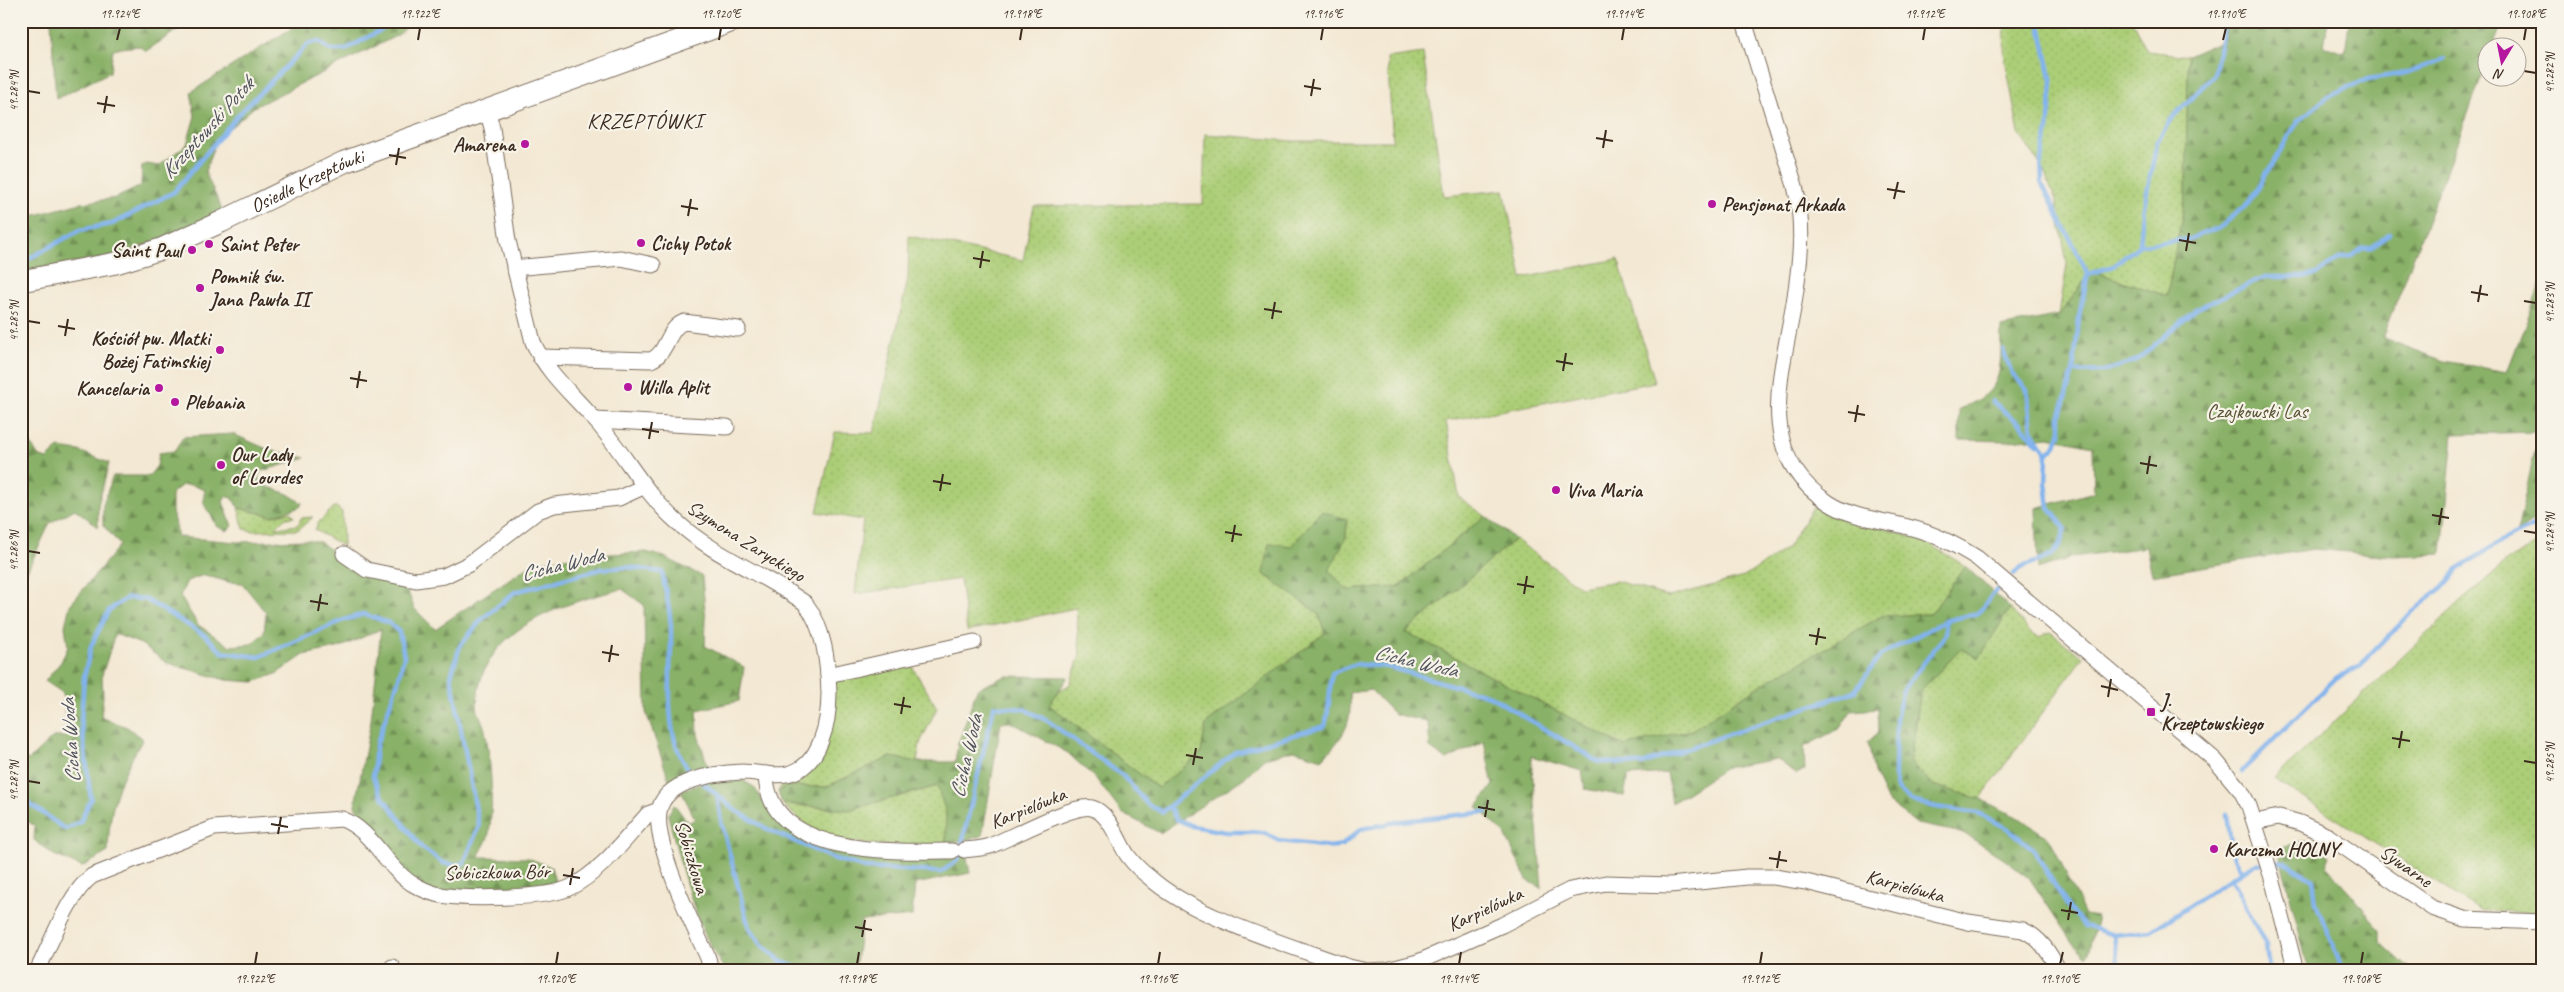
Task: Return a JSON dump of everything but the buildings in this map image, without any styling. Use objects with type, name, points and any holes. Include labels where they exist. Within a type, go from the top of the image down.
[{"type":"main road","name":"Osiedle Krzeptówki","points":[[21,281],[116,263],[161,249],[337,165],[733,21]]},
{"type":"street","points":[[1744,21],[1795,186],[1800,210],[1800,260],[1777,397],[1778,423],[1785,452],[1791,464],[1811,490],[1830,504],[1860,516],[1923,532],[1950,542],[1977,558],[2215,760],[2241,791],[2249,806],[2272,878],[2296,971]]},
{"type":"street","name":"Szymona Zaryckiego","points":[[487,109],[492,128],[514,268],[533,342],[540,358],[595,420],[643,487],[673,519],[697,538],[805,602],[814,615],[820,632],[828,675],[827,715],[819,746],[805,766],[793,772],[766,774]]},
{"type":"street","points":[[514,268],[622,258],[653,265]]},
{"type":"street","points":[[540,358],[651,360],[660,355],[674,330],[684,322],[738,329]]},
{"type":"street","points":[[595,420],[727,427]]},
{"type":"street","points":[[344,554],[367,570],[416,580],[444,576],[469,564],[538,511],[554,505],[618,498],[643,487]]},
{"type":"street","points":[[828,675],[974,642]]},
{"type":"street","name":"Sobiczkowa","points":[[711,971],[708,958],[670,870],[663,843],[659,810],[671,791],[687,783],[720,775],[744,772],[766,774]]},
{"type":"street","name":"Karpielówka","points":[[766,774],[767,792],[776,807],[791,822],[819,838],[861,849],[900,852],[958,851],[990,846],[1068,812],[1084,807],[1092,808],[1101,813],[1108,821],[1129,858],[1155,883],[1171,894],[1222,919],[1349,967],[1367,971],[1387,970],[1418,962],[1502,925],[1570,890],[1588,885],[1606,883],[1670,885],[1747,877],[1806,882],[1968,922],[2023,930],[2034,935],[2043,944],[2059,971]]},
{"type":"street","name":"Sobiczkowa Bór","points":[[37,971],[70,906],[86,881],[92,876],[214,828],[342,819],[351,822],[379,848],[408,880],[434,894],[460,897],[521,896],[559,891],[571,887],[597,869],[648,814],[659,810]]},
{"type":"street","name":"Sywarne","points":[[2255,822],[2279,817],[2300,822],[2328,836],[2432,908],[2456,917],[2464,919],[2543,922]]},
{"type":"green space","points":[[51,21],[191,21],[146,51],[140,46],[113,49],[110,72],[56,99]]},
{"type":"green space","points":[[303,21],[413,21],[398,35],[254,107],[216,140],[205,172],[223,212],[186,230],[114,256],[21,272],[21,219],[81,203],[116,198],[141,186],[142,166],[147,164],[159,166],[187,144],[195,116],[191,92]]},
{"type":"green space","points":[[2005,21],[2132,21],[2147,51],[2188,56],[2186,195],[2167,296],[2092,271],[2059,315],[2067,264],[2056,201],[2043,169],[2019,134],[2004,53]]},
{"type":"green space","name":"Czajkowski Las","points":[[2228,21],[2328,21],[2324,46],[2345,53],[2349,22],[2352,21],[2503,21],[2496,38],[2476,38],[2476,88],[2478,88],[2383,338],[2444,361],[2507,372],[2543,278],[2543,513],[2517,532],[2539,432],[2453,434],[2442,554],[2393,556],[2314,549],[2152,575],[2146,547],[2073,557],[2038,569],[2036,508],[2094,492],[2093,446],[2049,437],[2009,441],[1959,440],[1959,409],[1985,395],[1993,387],[1997,378],[2001,356],[2001,327],[2059,315],[2092,271],[2167,296],[2186,195],[2188,56],[2224,40]]},
{"type":"green space","points":[[1423,53],[1444,196],[1504,190],[1522,278],[1618,259],[1655,382],[1446,421],[1459,497],[1485,516],[1399,587],[1347,590],[1328,571],[1346,537],[1321,511],[1292,546],[1264,574],[1318,613],[1325,633],[1206,724],[1201,753],[1158,788],[1049,705],[1057,693],[1070,684],[1080,655],[1076,608],[967,631],[960,579],[855,594],[863,520],[817,512],[835,432],[874,433],[908,278],[909,236],[1023,260],[1034,206],[1203,204],[1205,134],[1294,141],[1393,141],[1387,58]]},
{"type":"green space","points":[[21,427],[38,456],[47,459],[59,448],[79,451],[109,463],[98,505],[98,527],[75,509],[50,523],[21,584]]},
{"type":"green space","points":[[233,434],[269,450],[306,458],[262,471],[258,476],[260,484],[288,494],[302,503],[300,507],[272,516],[239,508],[232,498],[226,496],[223,502],[232,526],[227,531],[216,526],[205,506],[205,490],[192,485],[182,485],[172,493],[172,512],[178,537],[237,542],[309,540],[320,542],[358,570],[408,592],[414,608],[435,629],[533,563],[577,556],[646,552],[664,557],[702,576],[706,621],[705,646],[744,667],[739,701],[697,710],[698,735],[708,767],[669,780],[646,712],[644,605],[622,589],[549,612],[527,624],[507,639],[492,657],[481,679],[477,705],[489,755],[491,821],[486,842],[478,857],[528,858],[551,867],[556,885],[523,889],[434,894],[408,880],[367,830],[355,805],[371,721],[381,629],[341,647],[304,655],[276,674],[254,682],[226,680],[167,663],[141,644],[115,634],[102,675],[101,717],[127,727],[143,739],[117,793],[113,806],[108,852],[82,867],[54,855],[34,840],[35,826],[21,817],[21,757],[29,760],[53,737],[67,737],[63,693],[45,681],[61,662],[68,647],[65,626],[70,605],[120,545],[103,525],[103,504],[113,476],[149,476],[157,466],[159,453],[175,451],[183,437]],"holes":[[[204,575],[228,582],[242,583],[266,613],[264,633],[251,644],[230,646],[198,625],[180,596],[187,581]]]},
{"type":"green space","points":[[335,506],[342,512],[343,546],[315,530],[318,523]]},
{"type":"green space","points":[[1813,507],[1925,541],[1965,566],[1931,614],[1882,616],[1756,688],[1692,730],[1624,746],[1406,632],[1515,539],[1580,587],[1617,581],[1669,597],[1744,577],[1787,548]]},
{"type":"green space","points":[[238,508],[272,516],[290,512],[294,517],[286,518],[275,527],[277,528],[298,525],[301,518],[313,517],[298,530],[251,531],[244,529]]},
{"type":"green space","points":[[1321,511],[1347,519],[1346,537],[1329,571],[1347,590],[1399,587],[1485,516],[1515,539],[1406,632],[1624,746],[1692,730],[1756,688],[1882,616],[1931,614],[1965,566],[2010,608],[1979,658],[1961,649],[1921,690],[1910,762],[1933,785],[1980,799],[2021,819],[2050,839],[2085,915],[2097,917],[2087,957],[2070,939],[2030,879],[2001,857],[1963,833],[1917,824],[1888,802],[1874,772],[1868,742],[1879,732],[1878,709],[1851,711],[1840,728],[1804,747],[1805,770],[1796,774],[1777,759],[1725,768],[1672,803],[1667,773],[1628,776],[1624,796],[1585,789],[1582,771],[1531,756],[1542,888],[1527,880],[1505,834],[1477,807],[1493,785],[1484,741],[1447,760],[1430,748],[1428,722],[1394,714],[1371,690],[1350,693],[1350,714],[1345,730],[1336,744],[1322,759],[1294,750],[1264,758],[1244,778],[1160,833],[1122,813],[1097,780],[1068,753],[1011,722],[1001,723],[982,836],[946,844],[946,812],[937,786],[848,810],[782,803],[778,792],[787,786],[826,787],[890,757],[917,762],[955,762],[958,744],[977,689],[1006,676],[1068,677],[1049,705],[1158,788],[1201,753],[1206,724],[1325,633],[1318,613],[1264,574],[1269,543],[1292,546]]},
{"type":"green space","points":[[2543,540],[2543,913],[2479,910],[2274,779],[2459,603],[2507,561]]},
{"type":"green space","points":[[2010,608],[2029,631],[2039,637],[2050,632],[2083,657],[1980,799],[1933,785],[1910,762],[1921,690],[1961,649],[1979,658]]},
{"type":"green space","points":[[912,666],[937,708],[920,743],[917,762],[890,757],[826,787],[787,786],[778,792],[784,780],[810,767],[835,681],[865,671]]},
{"type":"green space","points":[[719,779],[742,780],[754,787],[767,808],[794,832],[826,845],[966,853],[970,873],[915,884],[912,916],[861,921],[855,971],[726,971],[715,954],[697,916],[668,815],[674,804],[688,823],[695,819],[681,790]]},
{"type":"green space","points":[[938,786],[946,812],[946,844],[885,845],[840,839],[814,829],[782,804],[848,810]]},
{"type":"green space","points":[[2306,840],[2330,856],[2326,866],[2380,930],[2380,942],[2412,971],[2309,971],[2278,849]]},
{"type":"green space","points":[[1219,963],[1262,966],[1262,971],[1218,971]]},
{"type":"waterway","name":"Krzeptowski Potok","points":[[28,259],[80,230],[112,224],[174,192],[238,115],[308,44],[318,41],[330,50],[345,50],[397,21]]},
{"type":"waterway","points":[[2014,574],[2022,568],[2051,555],[2061,541],[2065,528],[2049,508],[2046,483],[2047,454],[2056,445],[2060,434],[2060,415],[2073,372],[2080,311],[2088,274],[2113,266],[2140,245],[2143,212],[2157,142],[2170,120],[2214,75],[2225,21]]},
{"type":"waterway","points":[[2040,25],[2052,83],[2048,131],[2041,159],[2042,184],[2088,274]]},
{"type":"waterway","points":[[2140,245],[2189,239],[2222,226],[2250,201],[2298,121],[2330,95],[2368,79],[2406,73],[2444,59]]},
{"type":"waterway","points":[[2073,372],[2106,371],[2137,360],[2196,309],[2264,277],[2302,277],[2317,274],[2340,258],[2352,256],[2363,248],[2373,247],[2389,234]]},
{"type":"waterway","points":[[2003,350],[2012,373],[2027,390],[2032,430],[2047,454]]},
{"type":"waterway","points":[[1992,401],[2020,424],[2038,444]]},
{"type":"waterway","name":"Krzeptowski Potok","points":[[21,507],[28,519],[21,552]]},
{"type":"waterway","points":[[2242,771],[2336,678],[2361,666],[2413,611],[2440,590],[2458,569],[2503,540],[2543,522]]},
{"type":"waterway","name":"Cicha Woda","points":[[21,793],[27,802],[65,829],[80,822],[91,799],[81,721],[84,677],[91,646],[109,610],[127,598],[145,599],[206,636],[222,652],[259,657],[344,620],[364,614],[389,623],[399,632],[404,656],[399,678],[376,746],[373,777],[382,796],[421,847],[443,863],[455,865],[464,863],[479,826],[451,676],[460,646],[481,620],[515,592],[601,569],[627,567],[662,572],[671,623],[670,708],[672,728],[684,763],[696,777]]},
{"type":"waterway","points":[[1945,621],[1978,613],[1997,589]]},
{"type":"waterway","name":"Cicha Woda","points":[[702,782],[735,810],[771,831],[832,858],[866,868],[941,872],[958,860],[994,706],[1024,709],[1048,721],[1123,776],[1147,804],[1162,812],[1235,752],[1325,726],[1332,673],[1355,664],[1388,667],[1490,696],[1599,762],[1642,764],[1855,691],[1881,655],[1945,621],[1946,634],[1903,690],[1896,719],[1895,778],[1897,788],[1911,801],[1978,813],[2009,829],[2033,849],[2068,907],[2085,926],[2114,935],[2151,931],[2254,864],[2285,862],[2313,879],[2316,903],[2343,971]]},
{"type":"waterway","points":[[717,795],[721,821],[749,928],[763,946],[782,962],[811,971]]},
{"type":"waterway","points":[[1170,808],[1176,819],[1192,826],[1226,832],[1263,832],[1280,841],[1330,847],[1342,845],[1361,829],[1402,821],[1486,812]]},
{"type":"waterway","points":[[2227,815],[2233,856],[2241,870]]},
{"type":"waterway","points":[[2231,878],[2266,946],[2269,971]]},
{"type":"waterway","points":[[2114,935],[2118,971]]},
{"type":"place","name":"Amarena","points":[[525,144]]},
{"type":"place","name":"Pensjonat Arkada","points":[[1712,204]]},
{"type":"place","name":"Cichy Potok","points":[[641,243]]},
{"type":"place","name":"Saint Peter","points":[[209,244]]},
{"type":"place","name":"Saint Paul","points":[[192,250]]},
{"type":"place","name":"Pomnik św. Jana Pawła II","points":[[200,288]]},
{"type":"place","name":"Kościół pw. Matki Bożej Fatimskiej","points":[[220,350]]},
{"type":"place","name":"Willa Aplit","points":[[628,387]]},
{"type":"place","name":"Kancelaria","points":[[159,388]]},
{"type":"place","name":"Plebania","points":[[175,402]]},
{"type":"place","name":"Our Lady of Lourdes","points":[[221,465]]},
{"type":"place","name":"Viva Maria","points":[[1556,490]]},
{"type":"place","name":"J. Krzeptowskiego","points":[[2151,712]]},
{"type":"place","name":"Karczma HOLNY","points":[[2214,849]]},
{"type":"district","name":"KRZEPTÓWKI","points":[[645,121]]}]
